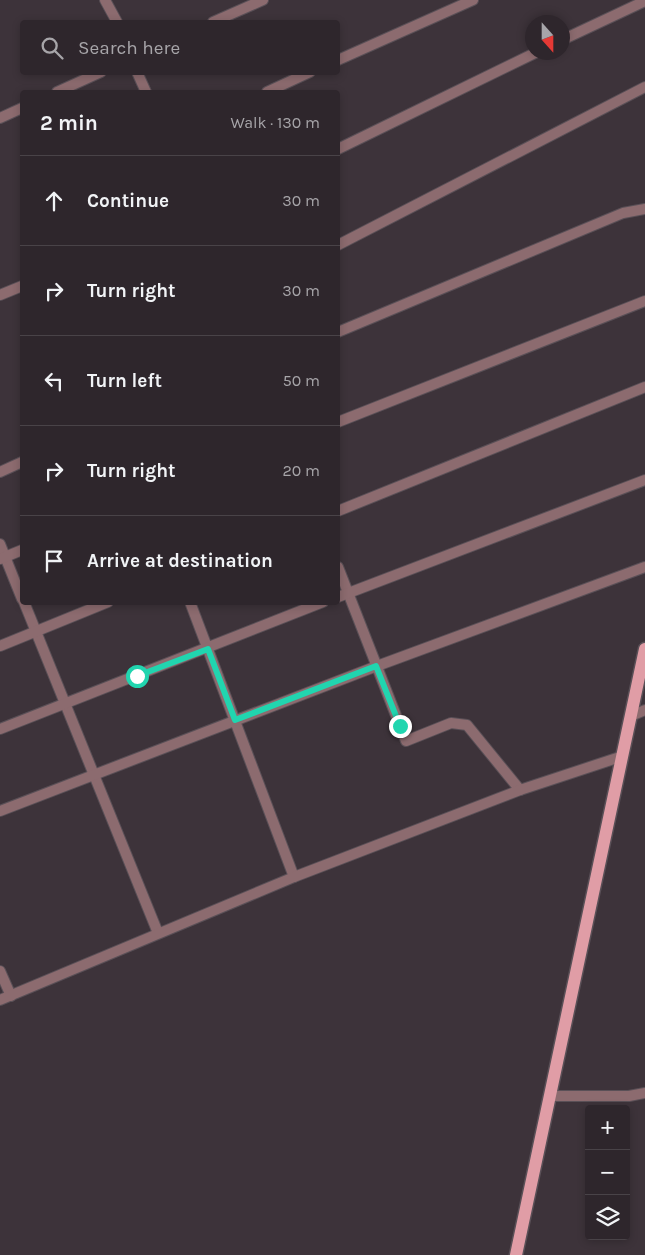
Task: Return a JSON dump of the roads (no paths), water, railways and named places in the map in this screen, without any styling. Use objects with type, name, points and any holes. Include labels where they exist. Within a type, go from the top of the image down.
[{"type":"main road","points":[[516,1255],[552,1096],[645,649]]},
{"type":"street","points":[[105,0],[116,20]]},
{"type":"street","points":[[218,20],[263,0]]},
{"type":"street","points":[[340,59],[473,0]]},
{"type":"street","points":[[570,36],[645,1]]},
{"type":"street","points":[[340,148],[525,58]]},
{"type":"street","points":[[60,90],[94,75]]},
{"type":"street","points":[[138,75],[145,90]]},
{"type":"street","points":[[272,90],[304,75]]},
{"type":"street","points":[[340,244],[645,87]]},
{"type":"street","points":[[0,118],[20,109]]},
{"type":"street","points":[[340,331],[623,213],[645,209]]},
{"type":"street","points":[[0,295],[20,290]]},
{"type":"street","points":[[340,421],[645,301]]},
{"type":"street","points":[[340,510],[645,387]]},
{"type":"street","points":[[0,472],[20,463]]},
{"type":"street","points":[[340,596],[645,480]]},
{"type":"street","points":[[0,544],[2,558],[20,595]]},
{"type":"street","points":[[2,558],[20,551]]},
{"type":"street","points":[[0,811],[376,666],[645,567]]},
{"type":"street","points":[[340,571],[406,741],[451,723],[467,725],[520,790]]},
{"type":"street","points":[[25,605],[158,934]]},
{"type":"street","points":[[0,646],[101,605]]},
{"type":"street","points":[[191,605],[294,877]]},
{"type":"street","points":[[0,729],[208,649],[316,605]]},
{"type":"street","points":[[631,716],[645,710]]},
{"type":"street","points":[[0,1000],[294,877],[520,790],[623,756]]},
{"type":"street","points":[[0,971],[11,996]]},
{"type":"street","points":[[552,1096],[629,1096],[645,1093]]}]
